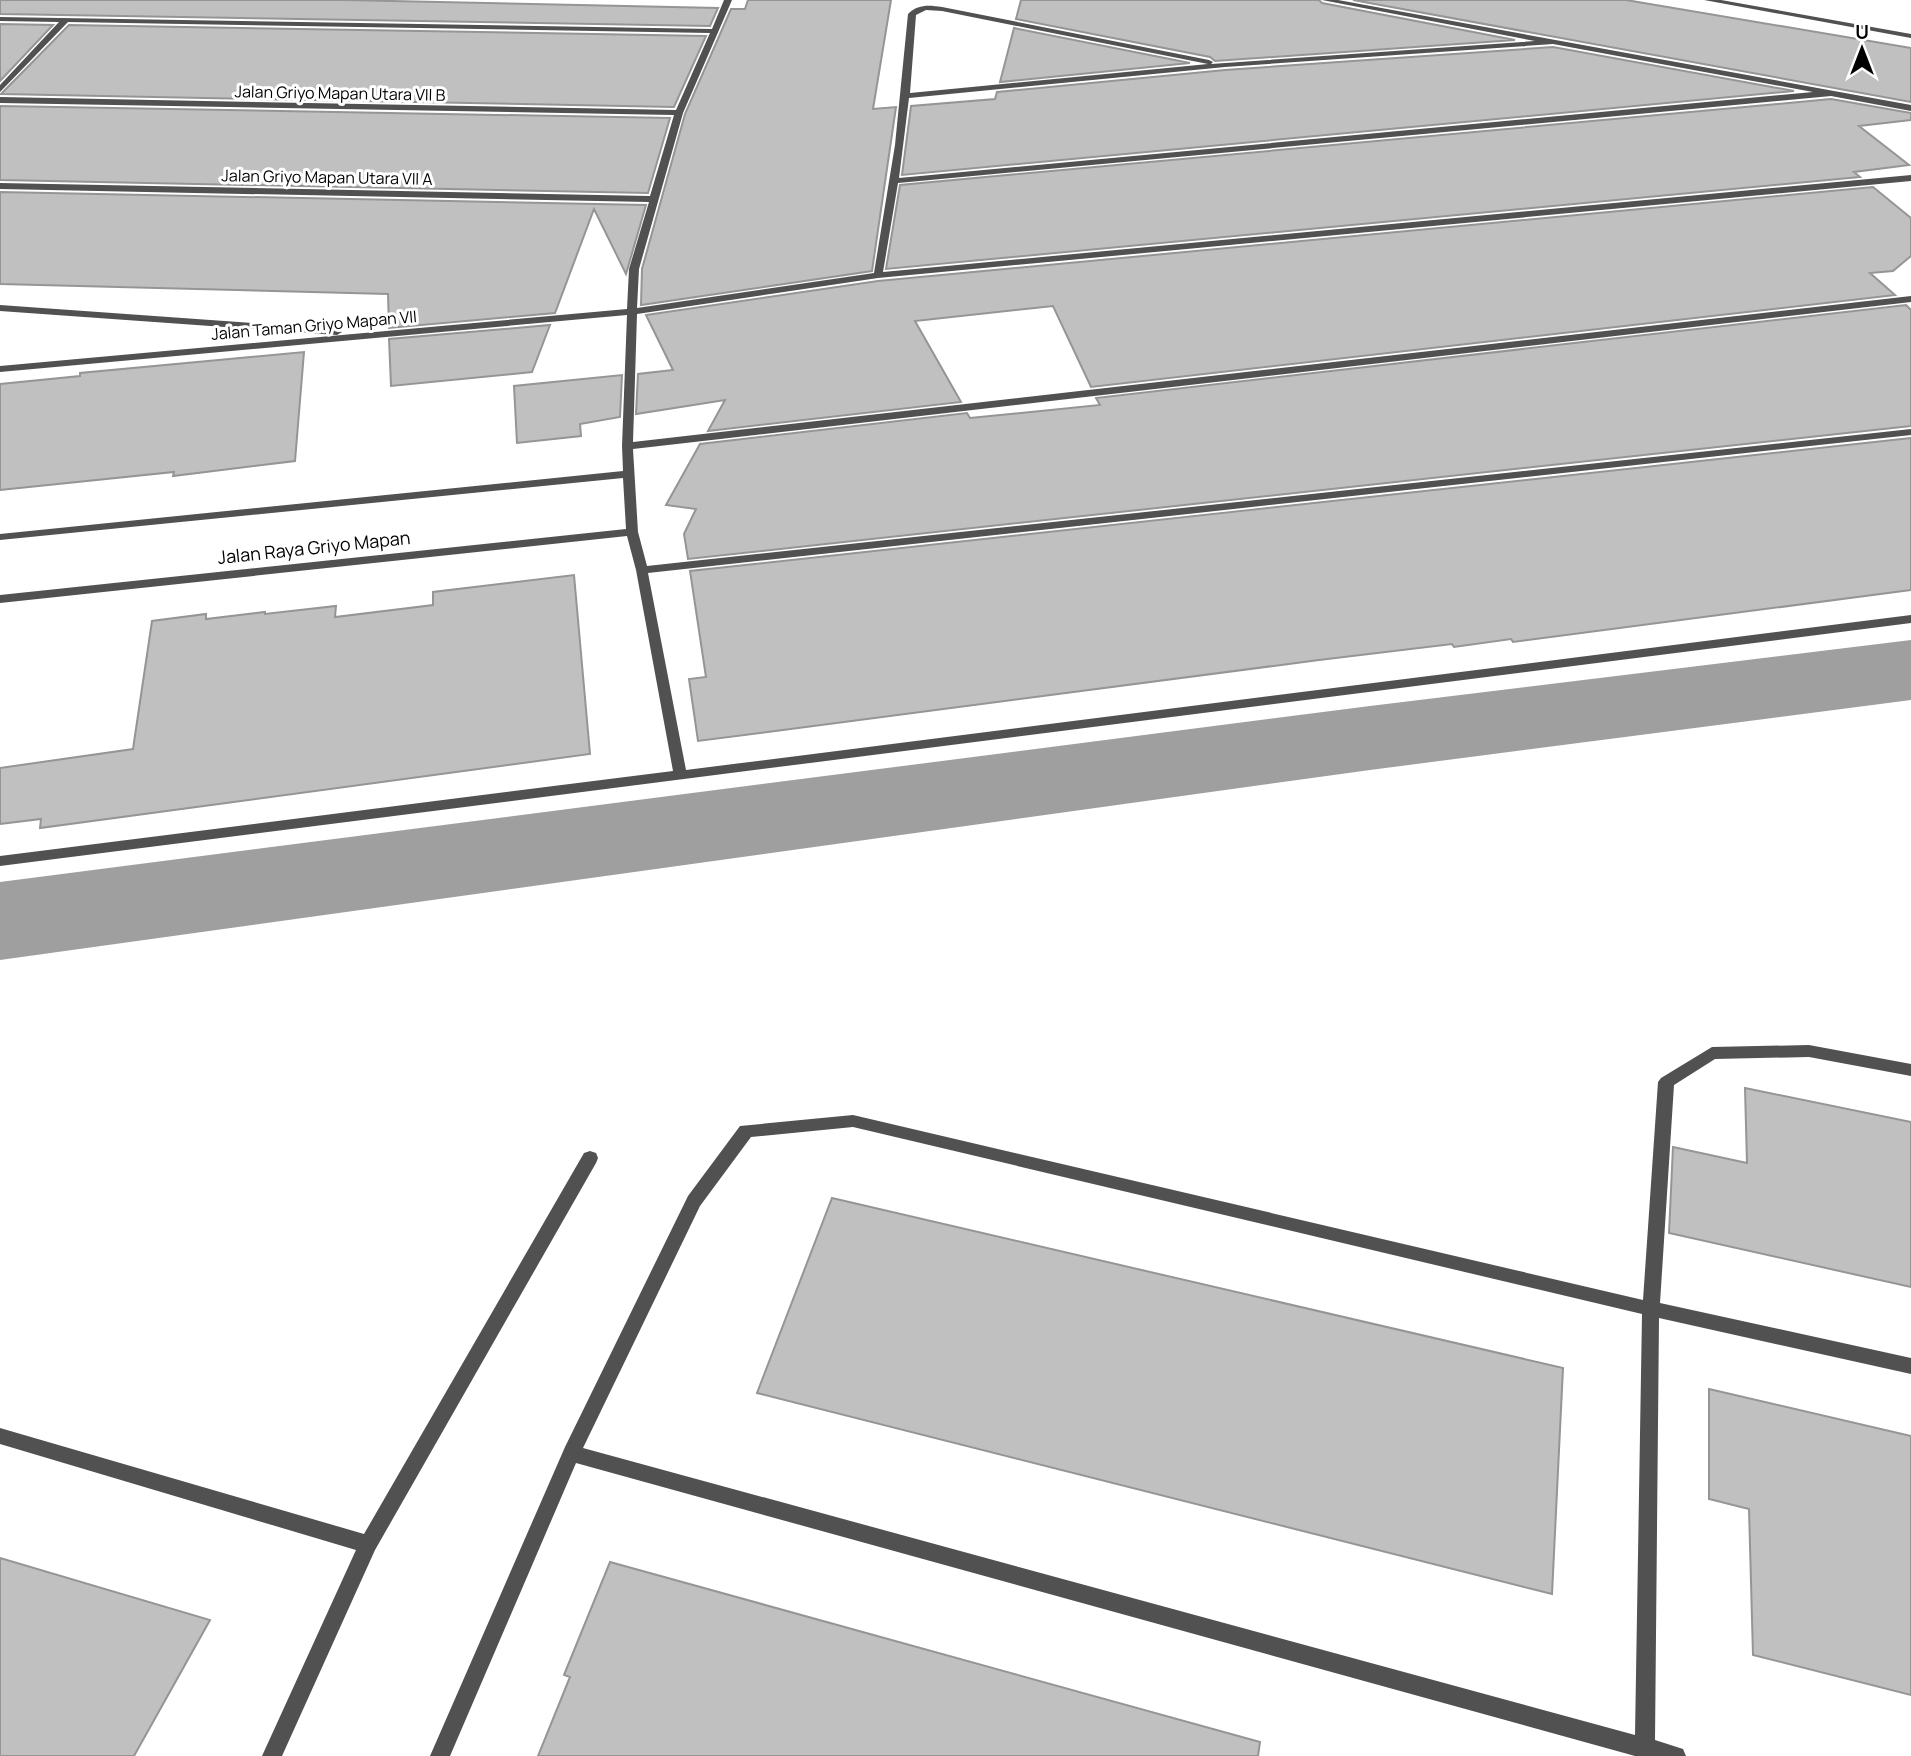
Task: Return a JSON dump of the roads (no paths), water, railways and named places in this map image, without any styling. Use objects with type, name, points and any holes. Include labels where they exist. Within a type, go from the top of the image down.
[{"type":"street","points":[[681,776],[642,570],[632,532],[627,446],[634,269],[679,113],[728,0]]},
{"type":"street","points":[[1326,0],[1911,108]]},
{"type":"street","points":[[1709,0],[1911,36]]},
{"type":"street","points":[[878,275],[907,96],[912,14],[929,8],[1225,65]]},
{"type":"street","points":[[0,19],[715,32]]},
{"type":"street","points":[[0,90],[66,20]]},
{"type":"street","points":[[907,96],[1225,65],[1553,42]]},
{"type":"street","points":[[895,181],[1834,93]]},
{"type":"street","name":"Jalan Griyo Mapan Utara VII B","points":[[0,100],[679,113]]},
{"type":"street","name":"Jalan Taman Griyo Mapan VII","points":[[0,369],[632,312],[878,275],[1911,178]]},
{"type":"street","name":"Jalan Griyo Mapan Utara VII A","points":[[0,186],[654,200]]},
{"type":"street","points":[[627,446],[1911,299]]},
{"type":"street","points":[[0,308],[380,335]]},
{"type":"street","points":[[642,570],[1911,432]]},
{"type":"street","points":[[0,537],[628,474]]},
{"type":"street","name":"Jalan Raya Griyo Mapan","points":[[0,599],[632,532]]},
{"type":"street","points":[[0,861],[1911,619]]},
{"type":"street","points":[[1645,1752],[1651,1309],[1666,1082],[1712,1053],[1809,1051],[1911,1070]]},
{"type":"street","points":[[440,1756],[571,1453],[694,1201],[746,1131],[853,1121],[1651,1309],[1911,1366]]},
{"type":"street","points":[[272,1756],[368,1545],[590,1158]]},
{"type":"street","points":[[0,1436],[368,1545]]},
{"type":"street","points":[[571,1453],[1645,1752],[1676,1756]]},
{"type":"waterway","points":[[0,921],[1370,738],[1911,670]]}]
